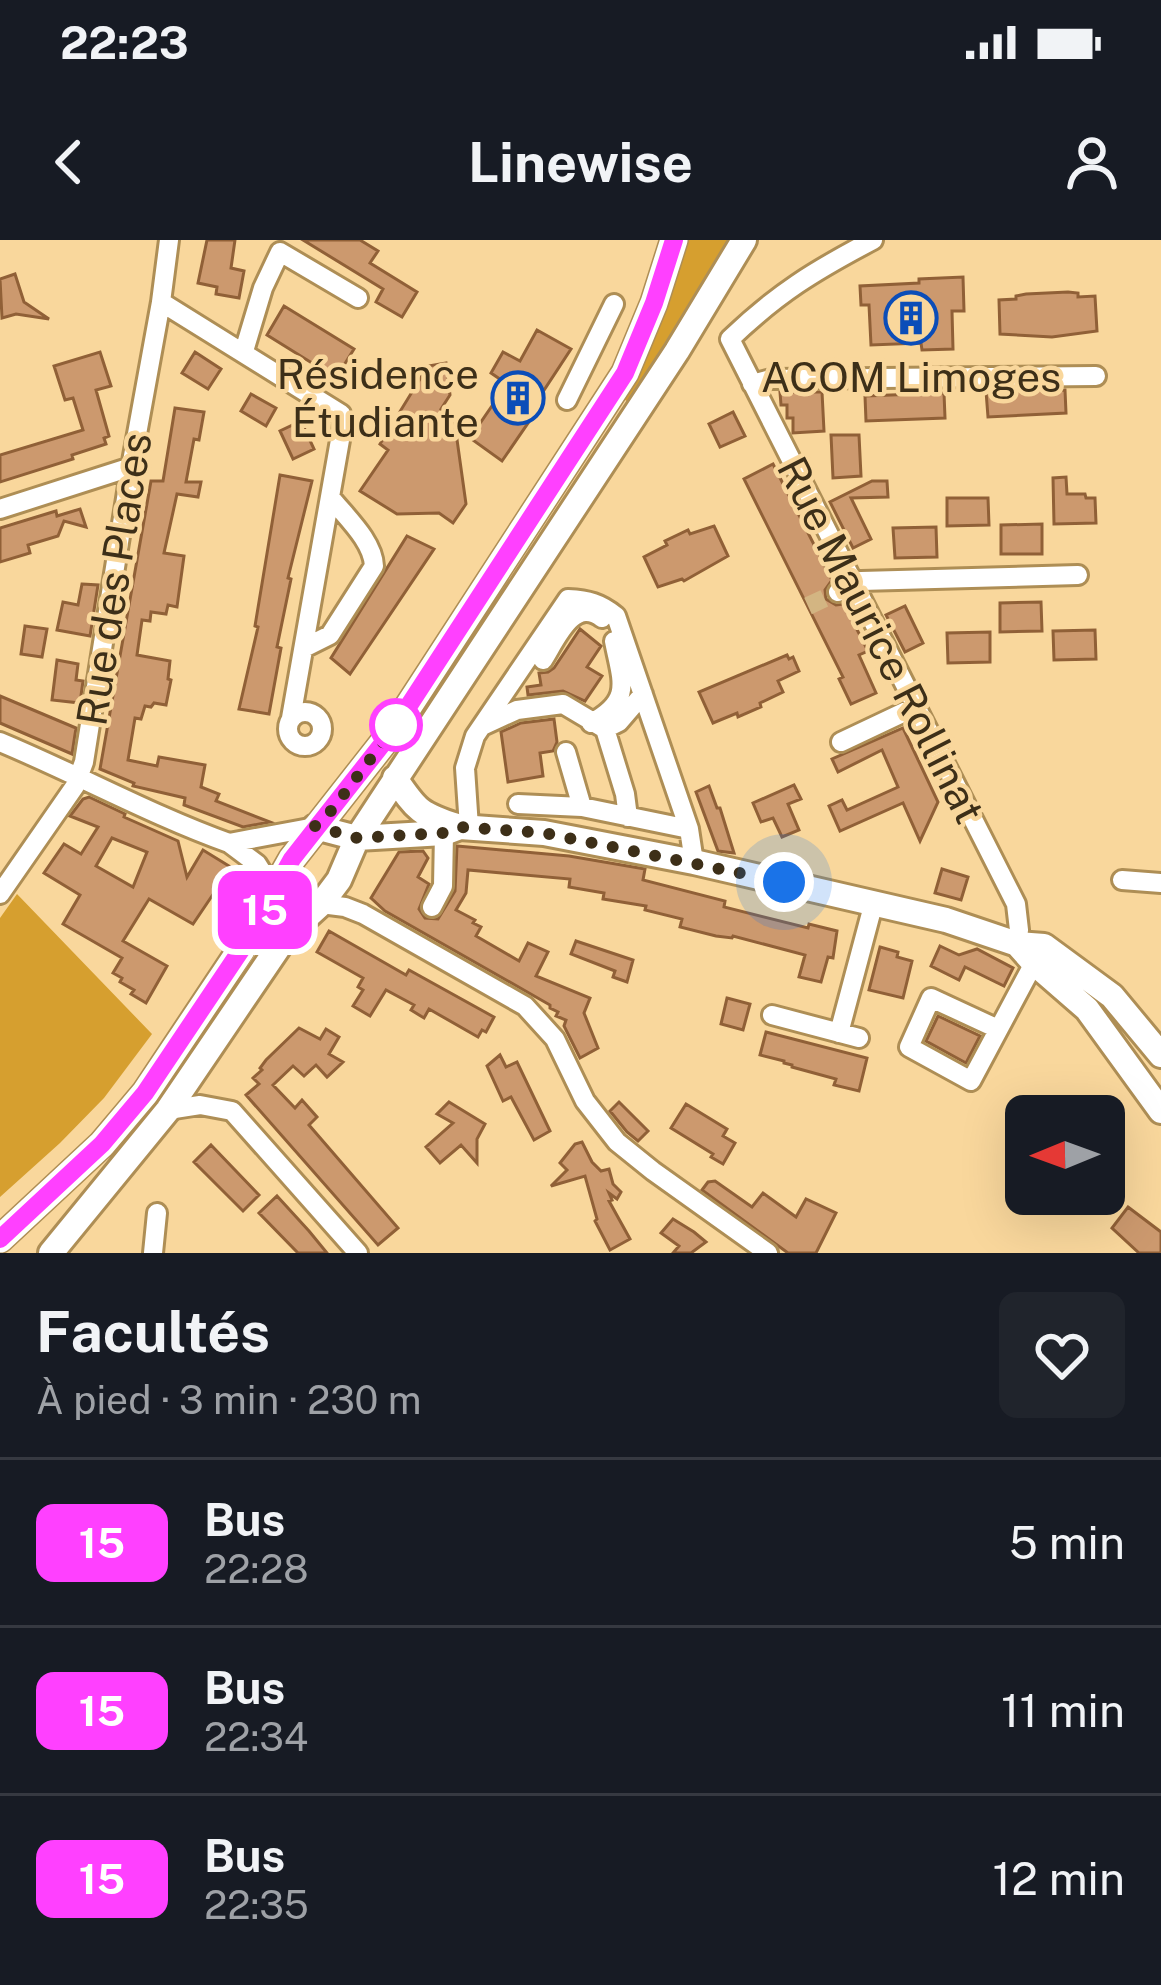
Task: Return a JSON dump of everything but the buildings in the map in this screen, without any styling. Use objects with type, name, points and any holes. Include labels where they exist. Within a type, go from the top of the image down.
[{"type":"main road","points":[[51,1253],[168,1110],[286,936],[340,880],[332,810],[391,733],[625,373],[674,240]]},
{"type":"main road","points":[[0,1239],[102,1144],[145,1093],[283,896],[292,859],[335,832],[394,778],[677,351],[744,240]]},
{"type":"main road","points":[[394,778],[415,807],[458,829]]},
{"type":"main road","points":[[335,832],[544,833],[946,920],[1025,954],[1091,1015],[1155,1104]]},
{"type":"main road","points":[[283,896],[321,904]]},
{"type":"main road","points":[[1025,954],[1044,946],[1112,996],[1160,1058],[1150,1066],[1128,1050],[1104,1019],[1091,1015]]},
{"type":"street","points":[[147,240],[168,245]]},
{"type":"street","name":"Rue Maurice Rollinat","points":[[873,240],[809,274],[768,303],[730,340],[845,589],[914,706],[1016,904],[1025,954]]},
{"type":"street","name":"Rue des Places","points":[[0,894],[85,762],[168,245]]},
{"type":"street","points":[[244,351],[263,288],[280,252],[358,298]]},
{"type":"street","points":[[161,302],[341,414],[331,498],[291,718]]},
{"type":"street","points":[[567,400],[614,304]]},
{"type":"street","points":[[599,334],[634,350]]},
{"type":"street","points":[[752,384],[771,379],[1096,376]]},
{"type":"street","points":[[0,509],[131,467]]},
{"type":"street","points":[[304,648],[330,635],[374,566],[370,549],[331,498]]},
{"type":"street","points":[[845,589],[861,581],[1078,575]]},
{"type":"street","points":[[433,907],[458,829],[465,768],[475,736],[568,599],[603,605],[616,616],[689,829],[694,862]]},
{"type":"street","points":[[508,687],[531,679],[573,616],[594,611],[612,631],[623,686],[613,711],[598,726]]},
{"type":"street","points":[[508,687],[517,710]]},
{"type":"street","points":[[598,726],[619,722],[644,694]]},
{"type":"street","points":[[482,725],[517,710],[562,704],[598,726],[625,794],[628,818]]},
{"type":"street","points":[[841,742],[914,706]]},
{"type":"street","points":[[0,742],[229,843],[257,865],[283,896]]},
{"type":"street","points":[[566,752],[582,807]]},
{"type":"street","points":[[518,804],[582,807],[689,829]]},
{"type":"street","points":[[229,843],[335,832]]},
{"type":"street","points":[[1122,880],[1161,883]]},
{"type":"street","points":[[839,1033],[874,902]]},
{"type":"street","points":[[321,904],[363,914],[525,1006],[555,1039],[585,1101],[617,1142],[767,1253]]},
{"type":"street","points":[[998,1029],[931,998],[909,1047],[971,1081],[998,1029],[1025,954]]},
{"type":"street","points":[[772,1015],[859,1038]]},
{"type":"street","points":[[1155,1104],[1160,1058]]},
{"type":"street","points":[[168,1110],[200,1105],[232,1111],[358,1253]]},
{"type":"street","points":[[153,1253],[157,1213]]},
{"type":"shaded area","points":[[687,240],[733,240],[628,402],[624,399],[656,334]]},
{"type":"shaded area","points":[[17,894],[152,1034],[104,1098],[0,1197],[0,918]]},
{"type":"tunnel","points":[[808,606],[838,592]]},
{"type":"bus line","name":"15","points":[[0,1239],[102,1144],[145,1093],[241,950],[292,859],[391,733],[625,373],[674,240]]},
{"type":"place","name":"ACOM Limoges","points":[[911,318]]},
{"type":"place","name":"Résidence Étudiante","points":[[518,398]]},
{"type":"route","points":[[396,725],[315,826],[357,838],[444,833],[460,827],[544,833],[784,882]]}]
